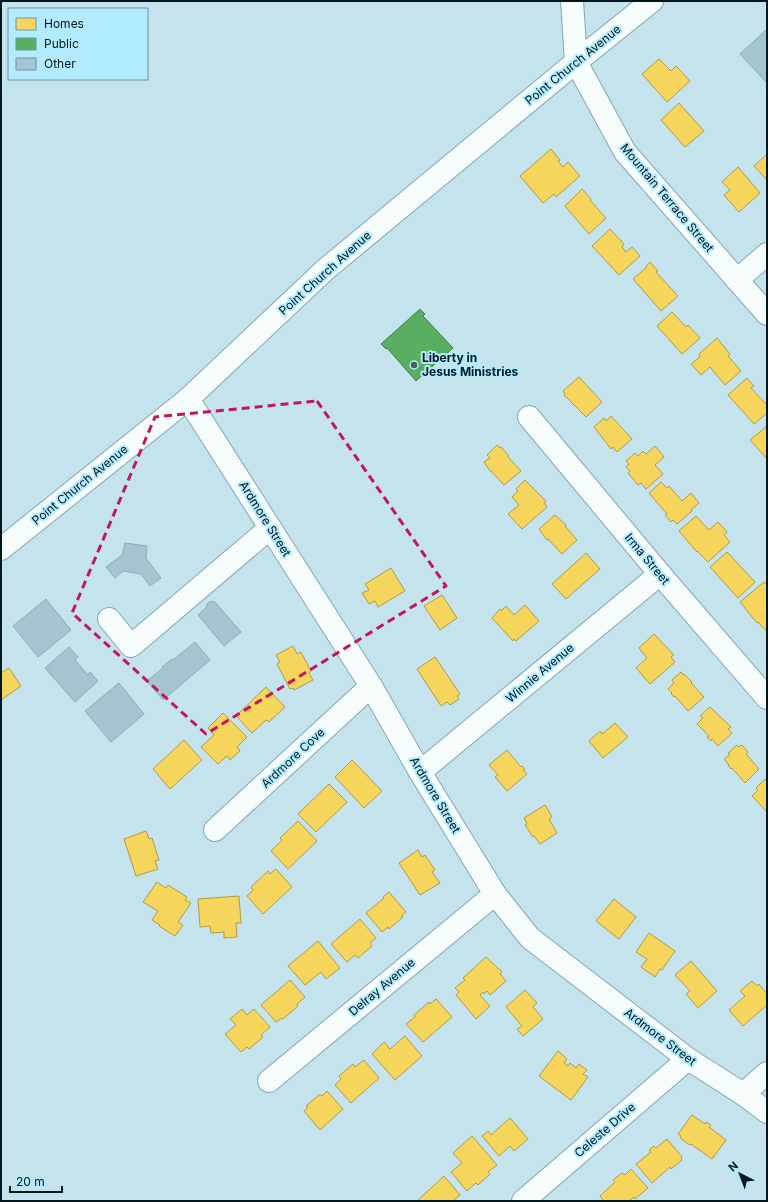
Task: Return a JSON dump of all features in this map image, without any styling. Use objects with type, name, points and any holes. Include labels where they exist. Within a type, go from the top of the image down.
[{"type":"street","name":"Mountain Terrace Street","points":[[572,1],[576,62],[625,152],[767,314]]},
{"type":"street","name":"Point Church Avenue","points":[[1,549],[188,399],[326,269],[652,1]]},
{"type":"street","points":[[737,280],[767,254]]},
{"type":"street","name":"Ardmore Street","points":[[188,399],[371,686],[420,772],[495,894],[530,938],[688,1059],[743,1094],[767,1112]]},
{"type":"street","name":"Irma Street","points":[[529,417],[660,574],[767,698]]},
{"type":"street","points":[[109,620],[130,646],[270,528]]},
{"type":"street","name":"Winnie Avenue","points":[[420,772],[660,574]]},
{"type":"street","name":"Ardmore Cove","points":[[215,830],[371,686]]},
{"type":"street","name":"Delray Avenue","points":[[269,1081],[495,894]]},
{"type":"street","name":"Celeste Drive","points":[[523,1201],[688,1059]]},
{"type":"street","points":[[743,1094],[767,1073]]},
{"type":"highlighted area","points":[[317,401],[446,586],[206,734],[72,613],[155,417]]},
{"type":"building: Homes","points":[[659,59],[671,71],[676,66],[690,81],[667,102],[642,74]]},
{"type":"building: Homes","points":[[679,103],[704,131],[685,147],[661,120]]},
{"type":"building: Homes","points":[[551,149],[560,160],[558,161],[563,167],[568,162],[580,176],[556,197],[554,194],[543,203],[520,176]]},
{"type":"building: Homes","points":[[767,154],[767,180],[754,166]]},
{"type":"building: Homes","points":[[738,167],[760,193],[739,212],[724,195],[730,190],[722,182]]},
{"type":"building: Homes","points":[[582,189],[606,218],[589,234],[565,206]]},
{"type":"building: Homes","points":[[610,229],[624,244],[622,247],[626,252],[632,247],[640,256],[619,275],[592,246]]},
{"type":"building: Homes","points":[[650,262],[658,271],[656,272],[678,296],[661,311],[633,279],[647,267],[646,266]]},
{"type":"building: Homes","points":[[672,312],[686,327],[688,325],[700,338],[682,354],[657,326]]},
{"type":"building: Homes","points":[[717,338],[730,354],[728,356],[741,371],[725,385],[710,367],[701,375],[691,364],[700,357],[699,354]]},
{"type":"building: Homes","points":[[579,377],[602,402],[586,417],[564,395],[565,394],[563,391]]},
{"type":"building: Homes","points":[[747,378],[754,386],[751,388],[767,405],[767,413],[754,424],[728,395]]},
{"type":"building: Homes","points":[[611,416],[632,439],[617,452],[613,447],[611,449],[594,427],[604,418],[606,421]]},
{"type":"building: Homes","points":[[767,426],[767,459],[750,440]]},
{"type":"building: Homes","points":[[497,445],[500,448],[501,447],[521,471],[504,485],[490,471],[484,462],[490,458],[487,455]]},
{"type":"building: Homes","points":[[655,446],[664,457],[655,465],[663,474],[646,489],[641,483],[638,485],[628,473],[630,471],[626,467],[629,464],[626,461],[635,453],[638,456],[643,451],[646,454]]},
{"type":"building: Homes","points":[[525,480],[546,501],[544,503],[547,507],[522,529],[508,514],[519,505],[512,497],[518,491],[516,489]]},
{"type":"building: Homes","points":[[661,482],[667,488],[669,486],[682,501],[691,493],[699,503],[677,524],[673,520],[671,522],[665,515],[667,514],[649,493]]},
{"type":"building: Homes","points":[[555,515],[566,525],[565,526],[577,540],[562,554],[548,539],[547,540],[539,529]]},
{"type":"building: Homes","points":[[696,516],[709,530],[718,522],[727,532],[724,535],[730,542],[708,562],[697,552],[679,531]]},
{"type":"building: Homes","points":[[727,552],[755,582],[738,598],[710,567]]},
{"type":"building: Homes","points":[[586,553],[600,569],[566,599],[552,584]]},
{"type":"building: Homes","points":[[391,568],[405,591],[378,607],[375,601],[369,604],[362,593],[369,590],[365,584]]},
{"type":"building: Homes","points":[[764,582],[767,585],[767,632],[758,622],[757,623],[740,602]]},
{"type":"building: Homes","points":[[442,595],[457,618],[440,630],[424,606]]},
{"type":"building: Homes","points":[[525,605],[539,621],[516,641],[514,639],[513,641],[492,618],[500,609],[501,611],[506,606],[514,615]]},
{"type":"building: Homes","points":[[654,634],[674,655],[671,657],[675,662],[650,684],[636,668],[647,658],[639,648]]},
{"type":"building: Homes","points":[[293,646],[297,654],[301,652],[311,671],[309,673],[313,680],[294,690],[293,688],[290,689],[277,664],[280,662],[276,655]]},
{"type":"building: Homes","points":[[435,657],[460,694],[457,696],[459,699],[450,705],[447,702],[441,706],[417,669]]},
{"type":"building: Homes","points":[[9,668],[21,686],[1,700],[1,673]]},
{"type":"building: Homes","points":[[681,672],[692,682],[691,683],[704,697],[688,711],[668,689],[674,683],[672,680]]},
{"type":"building: Homes","points":[[266,687],[285,707],[269,722],[266,720],[252,733],[236,716]]},
{"type":"building: Homes","points":[[710,707],[731,727],[728,729],[732,733],[718,746],[712,739],[711,741],[707,737],[709,736],[697,724],[703,718],[700,716]]},
{"type":"building: Homes","points":[[223,713],[247,737],[237,747],[240,751],[230,760],[227,756],[218,764],[201,747],[214,735],[208,728]]},
{"type":"building: Homes","points":[[615,723],[628,737],[603,758],[589,741],[600,731],[602,734]]},
{"type":"building: Homes","points":[[184,740],[202,760],[170,789],[153,769]]},
{"type":"building: Homes","points":[[737,745],[739,747],[742,745],[748,752],[746,754],[759,769],[745,783],[732,768],[731,769],[724,759],[730,755],[728,753]]},
{"type":"building: Homes","points":[[507,750],[521,767],[522,766],[525,769],[523,770],[527,774],[507,791],[495,777],[498,775],[489,765]]},
{"type":"building: Homes","points":[[352,760],[382,791],[364,808],[335,777]]},
{"type":"building: Homes","points":[[765,779],[767,781],[767,812],[752,796],[758,790],[756,788]]},
{"type":"building: Homes","points":[[329,784],[347,802],[316,832],[298,814]]},
{"type":"building: Homes","points":[[545,805],[552,817],[549,819],[557,833],[540,844],[525,825],[527,824],[524,818]]},
{"type":"building: Homes","points":[[298,821],[317,841],[288,869],[271,851],[282,840],[280,838]]},
{"type":"building: Homes","points":[[146,831],[149,839],[152,838],[159,860],[155,861],[158,869],[136,876],[124,839]]},
{"type":"building: Homes","points":[[418,850],[422,857],[425,855],[435,870],[432,872],[440,883],[420,895],[399,863]]},
{"type":"building: Homes","points":[[276,869],[292,887],[263,914],[247,896],[253,890],[251,887],[268,871],[270,874]]},
{"type":"building: Homes","points":[[157,882],[166,888],[168,885],[187,897],[185,900],[191,903],[178,922],[183,925],[175,936],[152,920],[158,911],[143,902]]},
{"type":"building: Homes","points":[[389,892],[406,912],[401,916],[403,917],[389,929],[388,927],[382,932],[366,913]]},
{"type":"building: Homes","points":[[239,896],[241,923],[236,923],[237,937],[224,938],[224,932],[211,933],[210,926],[200,927],[198,899]]},
{"type":"building: Homes","points":[[614,899],[636,917],[619,939],[596,921]]},
{"type":"building: Homes","points":[[360,919],[376,938],[370,943],[372,946],[358,958],[355,955],[347,962],[331,944]]},
{"type":"building: Homes","points":[[649,933],[675,951],[662,970],[660,969],[655,977],[641,967],[647,959],[636,952]]},
{"type":"building: Homes","points":[[318,941],[340,968],[326,979],[321,972],[305,985],[288,966]]},
{"type":"building: Homes","points":[[486,957],[502,972],[500,974],[506,981],[490,995],[487,991],[480,995],[490,1006],[476,1019],[456,995],[459,992],[455,988],[465,980],[463,978]]},
{"type":"building: Homes","points":[[691,961],[717,991],[698,1008],[686,994],[690,991],[675,975]]},
{"type":"building: Homes","points":[[290,980],[305,997],[297,1004],[298,1006],[283,1019],[282,1018],[276,1022],[261,1005]]},
{"type":"building: Homes","points":[[752,981],[757,986],[759,984],[767,994],[767,1005],[743,1026],[729,1010],[745,996],[740,991]]},
{"type":"building: Homes","points":[[525,990],[537,1003],[533,1007],[543,1019],[523,1036],[517,1029],[522,1026],[506,1007]]},
{"type":"building: Homes","points":[[436,999],[452,1017],[423,1042],[406,1024],[429,1002],[430,1004]]},
{"type":"building: Homes","points":[[242,1009],[247,1015],[254,1009],[270,1027],[261,1035],[263,1037],[249,1049],[247,1047],[241,1052],[225,1034],[236,1025],[230,1019]]},
{"type":"building: Homes","points":[[405,1036],[422,1056],[395,1080],[372,1054],[384,1042],[390,1049]]},
{"type":"building: Homes","points":[[558,1051],[567,1059],[564,1063],[568,1066],[570,1063],[576,1068],[579,1064],[587,1070],[583,1074],[588,1077],[571,1100],[539,1076]]},
{"type":"building: Homes","points":[[364,1060],[379,1078],[351,1103],[335,1085],[341,1079],[339,1076],[353,1064],[355,1067]]},
{"type":"building: Homes","points":[[327,1091],[343,1109],[320,1130],[304,1111],[308,1107],[306,1106],[320,1094],[322,1096]]},
{"type":"building: Homes","points":[[692,1115],[705,1124],[706,1122],[711,1125],[709,1127],[726,1140],[712,1159],[680,1138],[681,1136],[678,1134]]},
{"type":"building: Homes","points":[[510,1118],[528,1139],[514,1151],[510,1146],[499,1156],[482,1136],[488,1131],[491,1135]]},
{"type":"building: Homes","points":[[472,1136],[497,1165],[488,1172],[490,1174],[478,1185],[476,1183],[467,1191],[451,1172],[462,1163],[453,1153]]},
{"type":"building: Homes","points":[[667,1139],[682,1157],[682,1160],[671,1169],[670,1167],[652,1183],[636,1164],[651,1152],[649,1150],[654,1146],[656,1148]]},
{"type":"building: Homes","points":[[631,1169],[648,1188],[635,1199],[634,1197],[629,1201],[604,1201],[600,1196],[615,1182],[613,1180],[622,1173],[625,1175]]},
{"type":"building: Homes","points":[[444,1176],[460,1195],[454,1200],[455,1201],[417,1201]]},
{"type":"building: Public","points":[[420,309],[425,314],[423,316],[453,348],[416,381],[387,348],[386,349],[381,344]]},
{"type":"building: Other","points":[[767,29],[767,83],[740,54]]},
{"type":"building: Other","points":[[125,543],[147,546],[146,558],[161,578],[150,586],[141,574],[123,571],[115,578],[106,567],[122,555]]},
{"type":"building: Other","points":[[46,599],[71,630],[38,657],[13,626]]},
{"type":"building: Other","points":[[211,601],[215,602],[241,632],[224,646],[198,615]]},
{"type":"building: Other","points":[[195,642],[210,660],[163,700],[147,681],[163,668],[162,667]]},
{"type":"building: Other","points":[[69,647],[78,657],[75,660],[88,675],[90,672],[98,681],[75,702],[45,668]]},
{"type":"building: Other","points":[[119,683],[144,714],[111,742],[85,711]]},
{"type":"place","name":"Liberty in Jesus Ministries","points":[[414,365]]}]
